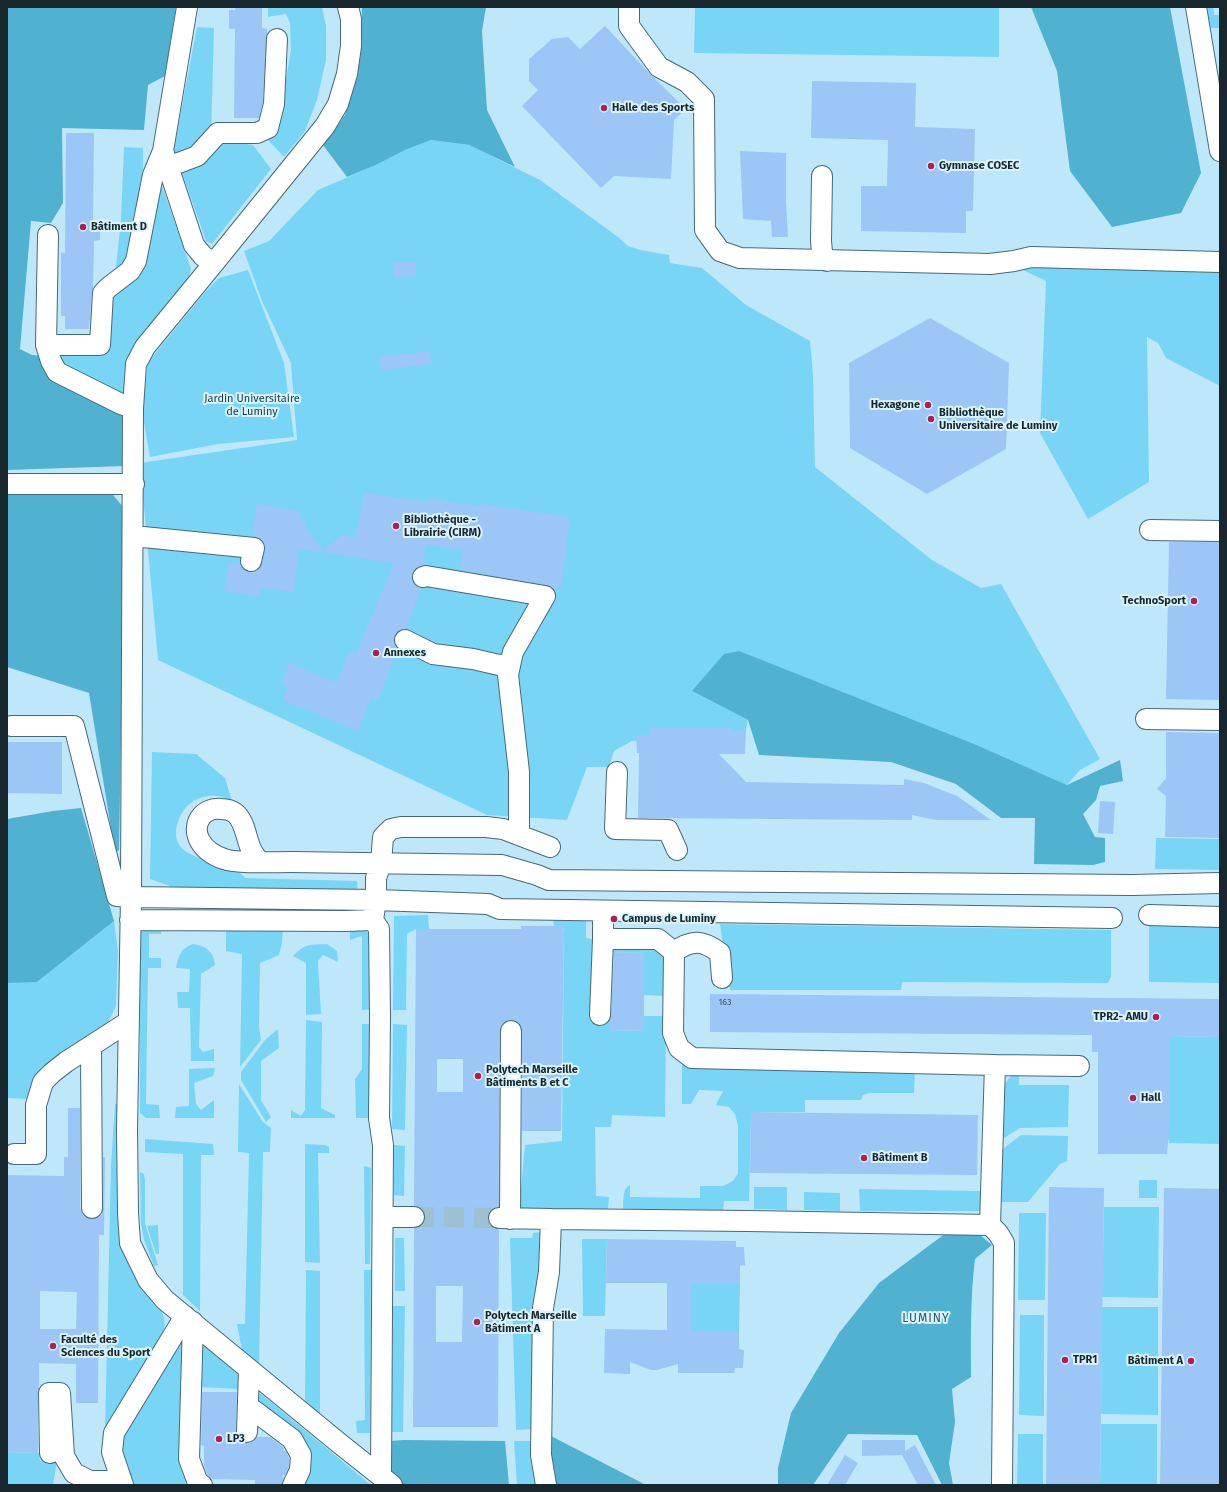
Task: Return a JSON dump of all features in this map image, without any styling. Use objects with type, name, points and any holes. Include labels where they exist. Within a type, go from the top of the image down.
[{"type":"street","points":[[187,7],[165,159],[194,245],[203,256],[214,263]]},
{"type":"street","points":[[348,7],[351,19],[351,46],[347,74],[338,104],[325,126],[145,347],[136,364],[133,408],[134,484],[131,897],[127,1130],[128,1213],[130,1243],[148,1280],[165,1300],[249,1370],[386,1480]]},
{"type":"street","points":[[629,7],[629,26],[659,67],[687,82],[704,100],[705,230],[720,251],[740,258],[827,261],[990,264],[1031,257],[1220,262]]},
{"type":"street","points":[[1196,7],[1212,53],[1220,151]]},
{"type":"street","points":[[46,345],[100,345],[103,293],[130,271],[136,261],[153,175],[165,159],[197,156],[218,132],[257,134],[268,128],[274,104],[277,39]]},
{"type":"street","points":[[822,176],[821,247],[827,261]]},
{"type":"street","points":[[48,234],[46,345],[51,361],[58,372],[121,404],[133,408]]},
{"type":"street","points":[[7,484],[134,484]]},
{"type":"street","points":[[1150,530],[1220,531]]},
{"type":"street","points":[[133,536],[254,548],[251,562]]},
{"type":"street","points":[[424,577],[426,576],[545,596],[513,652],[508,675],[519,772],[519,834]]},
{"type":"street","points":[[405,640],[433,654],[473,659],[499,665],[510,664]]},
{"type":"street","points":[[1146,719],[1220,720]]},
{"type":"street","points":[[11,726],[74,726],[117,896],[376,900],[488,904],[500,909],[1112,918]]},
{"type":"street","points":[[617,772],[616,829],[668,830],[677,850]]},
{"type":"street","points":[[386,1480],[381,1268],[383,1145],[379,1118],[379,929],[373,920],[376,900],[376,878],[381,863],[383,837],[391,829],[401,827],[486,827],[503,829],[519,834],[550,847]]},
{"type":"street","points":[[260,862],[502,865],[549,880],[1132,885],[1220,883]]},
{"type":"street","points":[[600,1015],[603,911]]},
{"type":"street","points":[[1149,916],[1220,917]]},
{"type":"street","points":[[130,920],[373,920]]},
{"type":"street","points":[[603,939],[658,939],[674,952]]},
{"type":"street","points":[[674,952],[682,946],[690,943],[699,942],[710,945],[720,953],[722,978]]},
{"type":"street","points":[[674,952],[673,1033],[679,1048],[692,1058],[1079,1066]]},
{"type":"street","points":[[14,1154],[36,1154],[36,1105],[44,1082],[52,1073],[66,1062],[128,1022]]},
{"type":"street","points":[[511,1031],[505,1218],[748,1220],[990,1226],[998,1233],[1004,1243],[1002,1485]]},
{"type":"street","points":[[91,1046],[92,1208]]},
{"type":"street","points":[[990,1226],[995,1065]]},
{"type":"street","points":[[383,1216],[414,1217]]},
{"type":"street","points":[[546,1485],[541,1455],[543,1308],[549,1272],[551,1219]]},
{"type":"street","points":[[50,1453],[49,1393],[60,1393],[64,1456],[74,1473],[90,1481],[122,1482],[112,1452],[114,1433],[189,1319]]},
{"type":"street","points":[[189,1319],[189,1459],[198,1483],[202,1485]]},
{"type":"street","points":[[247,1432],[249,1370]]},
{"type":"street","points":[[248,1406],[292,1439],[301,1455],[300,1470],[293,1485]]},
{"type":"green space","points":[[268,7],[322,7],[326,26],[326,60],[317,100],[305,131],[284,157],[268,140],[282,103],[291,50],[290,23],[286,14],[268,17]]},
{"type":"green space","points":[[695,7],[999,7],[999,57],[694,53]]},
{"type":"green space","points":[[1205,7],[1213,7],[1214,15],[1220,15],[1220,28],[1209,28]]},
{"type":"green space","points":[[197,27],[214,28],[211,136],[180,157],[173,153]]},
{"type":"green space","points":[[219,140],[253,145],[271,169],[212,244],[206,241],[182,173],[186,166]]},
{"type":"green space","points":[[431,140],[469,145],[540,180],[618,237],[628,246],[640,250],[669,255],[670,263],[702,268],[746,305],[810,341],[813,374],[815,467],[932,560],[981,588],[1001,584],[1100,759],[1080,770],[1067,785],[979,746],[692,691],[748,720],[744,738],[632,741],[614,751],[609,767],[587,767],[567,820],[487,815],[158,660],[140,463],[297,440],[291,363],[262,301],[244,251],[269,241],[318,190],[376,165],[405,150]]},
{"type":"green space","points":[[124,147],[143,148],[143,168],[130,263],[115,276],[121,220]]},
{"type":"green space","points":[[161,183],[191,269],[189,277],[141,336],[127,358],[127,398],[65,371],[59,354],[99,356],[107,350],[114,288]]},
{"type":"green space","points":[[1033,266],[1218,270],[1220,272],[1220,386],[1166,358],[1158,343],[1147,337],[1149,482],[1088,519],[1040,433],[1046,281],[1023,270]]},
{"type":"green space","name":"Jardin Universitaire de Luminy","points":[[248,270],[284,363],[294,437],[218,444],[150,457],[142,412],[148,362],[206,291],[219,278]]},
{"type":"green space","points":[[152,752],[196,754],[225,778],[232,801],[218,796],[204,797],[193,802],[180,816],[176,834],[178,843],[185,850],[199,858],[232,869],[240,873],[245,878],[357,881],[358,895],[172,895],[170,886],[150,879]]},
{"type":"green space","points":[[1156,838],[1220,839],[1220,870],[1155,869]]},
{"type":"green space","points":[[428,915],[429,929],[416,929],[407,934],[406,1010],[393,1010],[394,916]]},
{"type":"green space","points":[[553,917],[586,918],[586,938],[597,940],[597,1019],[610,1020],[610,1030],[643,1031],[644,1016],[666,1016],[665,1117],[612,1115],[611,1127],[595,1127],[596,1196],[609,1197],[608,1210],[519,1210],[525,1145],[562,1141],[564,930],[563,926],[554,926]]},
{"type":"green space","points":[[114,921],[118,951],[116,1006],[107,1025],[42,1068],[34,1076],[28,1099],[7,1098],[7,982],[37,982]]},
{"type":"green space","points":[[1149,921],[1220,923],[1220,983],[1149,982]]},
{"type":"green space","points":[[720,924],[1111,930],[1111,977],[1108,983],[902,982],[901,990],[730,990]]},
{"type":"green space","points":[[142,925],[161,925],[161,934],[149,934],[149,958],[161,958],[161,968],[148,968],[146,1104],[159,1105],[160,1118],[146,1118],[140,1113],[140,932]]},
{"type":"green space","points":[[226,925],[283,926],[282,943],[279,955],[260,963],[259,1027],[261,1040],[240,1067],[242,954],[226,951]]},
{"type":"green space","points":[[350,926],[361,927],[375,939],[374,1009],[362,1010],[362,936],[350,940]]},
{"type":"green space","points":[[193,944],[202,946],[208,950],[213,957],[215,965],[201,974],[199,1047],[203,1052],[214,1049],[214,1061],[191,1061],[190,1008],[178,1008],[177,992],[189,992],[190,969],[176,968],[179,956],[183,950]]},
{"type":"green space","points":[[327,944],[337,951],[338,962],[323,955],[318,961],[321,1014],[306,1015],[306,963],[293,956],[305,947]]},
{"type":"green space","points":[[611,944],[646,946],[660,953],[665,959],[669,971],[667,996],[644,995],[644,953],[610,952]]},
{"type":"green space","points":[[306,1020],[322,1022],[321,1108],[335,1115],[335,1118],[291,1118],[291,1110],[301,1116],[305,1110]]},
{"type":"green space","points":[[362,1024],[375,1024],[370,1118],[356,1118],[355,1079],[362,1069]]},
{"type":"green space","points":[[393,1024],[407,1025],[405,1130],[392,1129]]},
{"type":"green space","points":[[278,1029],[279,1048],[261,1061],[261,1100],[271,1117],[266,1122],[241,1080],[241,1072],[265,1040]]},
{"type":"green space","points":[[1169,1036],[1220,1037],[1220,1144],[1169,1143]]},
{"type":"green space","points":[[682,1059],[915,1069],[914,1093],[870,1093],[863,1095],[861,1100],[805,1100],[805,1112],[751,1112],[749,1201],[724,1201],[723,1213],[623,1212],[624,1193],[630,1185],[630,1197],[700,1198],[700,1186],[723,1186],[733,1181],[738,1173],[738,1126],[735,1114],[729,1107],[716,1105],[723,1091],[699,1090],[691,1104],[682,1104]]},
{"type":"green space","points":[[215,1068],[213,1076],[194,1083],[196,1104],[201,1110],[214,1100],[214,1118],[175,1118],[176,1107],[189,1106],[189,1069]]},
{"type":"green space","points":[[1019,1070],[1019,1085],[1069,1085],[1068,1127],[1020,1128],[999,1141],[1000,1091],[1010,1077]]},
{"type":"green space","points":[[239,1084],[263,1122],[271,1128],[270,1152],[263,1152],[259,1366],[242,1350],[237,1324],[245,1324],[249,1153],[238,1152]]},
{"type":"green space","points":[[115,1104],[119,1104],[119,1214],[165,1323],[163,1335],[105,1431],[111,1166]]},
{"type":"green space","points":[[1021,1135],[1068,1136],[1067,1161],[1060,1164],[1028,1202],[1000,1202],[1000,1151]]},
{"type":"green space","points":[[145,1139],[213,1144],[214,1155],[201,1155],[200,1311],[183,1295],[183,1154],[145,1152]]},
{"type":"green space","points":[[305,1144],[325,1145],[329,1147],[329,1153],[318,1153],[320,1263],[305,1262]]},
{"type":"green space","points":[[394,1145],[405,1146],[404,1196],[394,1195]]},
{"type":"green space","points":[[364,1166],[371,1168],[370,1264],[365,1264]]},
{"type":"green space","points":[[140,1172],[144,1174],[145,1180],[145,1223],[158,1265],[154,1266],[144,1240],[141,1223]]},
{"type":"green space","points":[[1139,1180],[1157,1180],[1157,1198],[1139,1198]]},
{"type":"green space","points":[[754,1187],[787,1187],[787,1210],[754,1209]]},
{"type":"green space","points":[[859,1189],[981,1191],[981,1211],[860,1211]]},
{"type":"green space","points":[[804,1192],[840,1193],[840,1211],[804,1210]]},
{"type":"green space","points":[[1104,1207],[1159,1207],[1158,1298],[1102,1297]]},
{"type":"green space","points":[[1019,1213],[1046,1213],[1045,1300],[1018,1300]]},
{"type":"green space","points":[[158,1225],[159,1254],[156,1254],[147,1226]]},
{"type":"green space","points":[[542,1232],[535,1429],[516,1430],[510,1238],[532,1238],[533,1233]]},
{"type":"green space","points":[[395,1238],[404,1238],[405,1291],[395,1291]]},
{"type":"green space","points":[[582,1239],[607,1239],[605,1316],[583,1316]]},
{"type":"green space","points":[[306,1270],[320,1271],[320,1416],[305,1405]]},
{"type":"green space","points":[[364,1270],[371,1270],[370,1433],[357,1433],[356,1421],[365,1420]]},
{"type":"green space","points":[[691,1284],[740,1284],[739,1331],[691,1331]]},
{"type":"green space","points":[[393,1306],[405,1306],[403,1432],[391,1432]]},
{"type":"green space","points":[[1102,1307],[1158,1307],[1158,1415],[1101,1414]]},
{"type":"green space","points":[[1020,1315],[1044,1315],[1044,1416],[1019,1415]]},
{"type":"green space","points":[[186,1327],[186,1485],[131,1485],[122,1459],[121,1439]]},
{"type":"green space","points":[[198,1341],[242,1377],[241,1389],[198,1387]]},
{"type":"green space","points":[[255,1393],[261,1394],[371,1485],[300,1485],[307,1464],[254,1402]]},
{"type":"green space","points":[[1101,1424],[1157,1424],[1157,1485],[1100,1485]]},
{"type":"green space","points":[[1018,1434],[1043,1434],[1043,1485],[1017,1485]]},
{"type":"green space","points":[[514,1441],[535,1441],[537,1485],[517,1485]]},
{"type":"green space","points":[[7,1452],[39,1453],[40,1461],[57,1460],[53,1485],[7,1485]]},
{"type":"shaded area","points":[[7,7],[176,7],[165,76],[148,85],[144,130],[62,128],[63,203],[51,223],[31,221],[20,349],[32,355],[44,356],[89,397],[125,418],[125,466],[7,470]]},
{"type":"shaded area","points":[[362,7],[486,7],[482,31],[487,110],[515,167],[469,145],[431,140],[405,150],[376,165],[347,177],[323,145],[345,115],[361,54]]},
{"type":"shaded area","points":[[1031,7],[1170,7],[1201,173],[1181,213],[1112,227],[1070,171],[1057,71]]},
{"type":"shaded area","points":[[7,495],[113,495],[125,509],[119,850],[115,853],[89,693],[7,667]]},
{"type":"shaded area","points":[[739,651],[979,746],[1067,785],[1120,760],[1123,781],[1100,786],[1096,800],[1083,814],[1095,837],[1105,838],[1105,862],[1093,865],[1034,864],[1035,818],[1001,818],[956,784],[891,762],[759,755],[748,720],[692,691],[724,654]]},
{"type":"shaded area","points":[[81,808],[114,921],[37,982],[7,983],[7,819]]},
{"type":"shaded area","points":[[950,1230],[980,1235],[992,1245],[975,1259],[971,1333],[971,1377],[952,1389],[955,1422],[949,1463],[953,1485],[942,1485],[917,1435],[848,1434],[813,1485],[778,1485],[778,1468],[791,1413],[839,1333],[879,1283]]},
{"type":"shaded area","points":[[549,1435],[646,1485],[553,1485]]},
{"type":"shaded area","points":[[391,1441],[505,1441],[509,1485],[403,1485],[393,1476],[390,1467]]},
{"type":"building","points":[[235,7],[262,7],[262,28],[267,29],[263,102],[259,118],[234,118],[235,29],[229,29],[229,10],[235,10]]},
{"type":"building","name":"Halle des Sports","points":[[605,26],[650,74],[686,109],[674,120],[671,179],[614,176],[601,188],[522,106],[538,90],[529,81],[529,59],[552,39],[568,37],[580,49]]},
{"type":"building","name":"Gymnase COSEC","points":[[812,81],[916,83],[915,127],[975,129],[973,211],[966,211],[966,233],[861,231],[861,186],[887,186],[888,140],[811,138]]},
{"type":"building","name":"Bâtiment D","points":[[66,133],[94,133],[93,221],[100,222],[100,240],[94,241],[93,288],[89,329],[65,329],[65,316],[61,316],[61,252],[65,253]]},
{"type":"building","points":[[740,151],[786,153],[788,237],[772,237],[771,221],[743,219]]},
{"type":"building","points":[[393,262],[416,262],[416,276],[394,277]]},
{"type":"building","name":"Hexagone","points":[[930,318],[1009,363],[1006,449],[927,494],[850,448],[849,363]]},
{"type":"building","points":[[430,351],[431,364],[381,370],[380,357]]},
{"type":"building","points":[[364,493],[429,502],[430,499],[481,506],[481,504],[570,517],[561,589],[553,588],[547,585],[460,570],[463,550],[426,545],[423,565],[415,569],[412,575],[412,581],[416,586],[421,588],[420,591],[406,629],[399,630],[395,635],[394,641],[398,649],[378,700],[371,698],[358,731],[283,700],[288,687],[281,684],[289,663],[337,683],[349,652],[356,654],[394,563],[299,549],[294,592],[261,587],[260,597],[224,591],[229,562],[240,564],[243,569],[249,572],[254,572],[259,569],[262,564],[265,544],[261,539],[252,536],[257,504],[300,511],[299,519],[306,520],[305,527],[323,551],[342,535],[355,538]]},
{"type":"building","name":"TechnoSport","points":[[1169,542],[1220,542],[1220,700],[1166,699]]},
{"type":"building","points":[[650,728],[732,728],[733,731],[746,730],[745,754],[719,754],[746,782],[904,785],[904,779],[924,783],[957,796],[991,820],[936,820],[912,815],[912,820],[638,818],[639,753],[637,753],[636,735],[650,735]]},
{"type":"building","points":[[1166,732],[1220,733],[1220,838],[1165,837],[1166,796],[1157,789],[1166,778]]},
{"type":"building","points":[[7,742],[62,742],[62,794],[7,793]]},
{"type":"building","points":[[1100,801],[1115,802],[1113,834],[1098,833]]},
{"type":"building","points":[[521,926],[563,926],[564,931],[561,1131],[522,1131],[522,1031],[521,1026],[517,1021],[506,1021],[501,1025],[500,1031],[499,1207],[493,1208],[489,1212],[488,1217],[489,1224],[493,1228],[499,1230],[498,1427],[413,1427],[414,1228],[420,1227],[424,1222],[425,1217],[424,1211],[419,1207],[414,1206],[416,929],[521,929]],"holes":[[[437,1059],[463,1059],[463,1092],[437,1092]],[[436,1286],[463,1286],[462,1342],[436,1342]]]},
{"type":"building","points":[[614,952],[644,953],[644,1031],[610,1030]]},
{"type":"building","points":[[710,994],[1220,999],[1220,1037],[1169,1036],[1169,1130],[1167,1154],[1098,1154],[1098,1052],[1092,1052],[1092,1035],[710,1032]]},
{"type":"building","name":"Faculté des Sciences du Sport","points":[[68,1108],[80,1108],[80,1208],[82,1214],[86,1218],[98,1218],[102,1214],[103,1157],[105,1157],[104,1235],[99,1235],[98,1403],[76,1403],[76,1364],[39,1363],[38,1453],[7,1452],[7,1175],[64,1176],[64,1157],[68,1157]],"holes":[[[40,1291],[77,1292],[76,1329],[40,1329]]]},
{"type":"building","name":"Bâtiment B","points":[[751,1112],[978,1115],[977,1175],[750,1173]]},
{"type":"building","name":"TPR1","points":[[1049,1187],[1104,1188],[1100,1485],[1046,1485]]},
{"type":"building","name":"Bâtiment A","points":[[1164,1188],[1220,1189],[1220,1485],[1160,1485]]},
{"type":"building","points":[[607,1239],[736,1241],[736,1247],[744,1247],[745,1265],[740,1266],[740,1284],[691,1284],[691,1331],[739,1331],[739,1349],[744,1350],[743,1368],[735,1368],[734,1373],[678,1373],[678,1364],[657,1370],[651,1370],[630,1362],[630,1374],[604,1373],[605,1329],[667,1330],[667,1283],[606,1283]]},
{"type":"building","name":"LP3","points":[[202,1392],[237,1392],[237,1437],[241,1442],[247,1443],[253,1442],[257,1437],[270,1437],[283,1447],[289,1458],[289,1467],[285,1475],[283,1475],[282,1485],[255,1485],[255,1480],[212,1479],[207,1475],[204,1465],[204,1446],[201,1445]]},
{"type":"building","points":[[862,1440],[905,1440],[905,1451],[915,1445],[936,1485],[918,1485],[902,1455],[862,1456]]},
{"type":"building","points":[[845,1455],[858,1463],[845,1485],[827,1485]]},
{"type":"tunnel","points":[[414,1217],[499,1218]]},
{"type":"place","name":"Halle des Sports","points":[[604,108]]},
{"type":"place","name":"Gymnase COSEC","points":[[931,166]]},
{"type":"place","name":"Bâtiment D","points":[[83,227]]},
{"type":"place","name":"Hexagone","points":[[928,405]]},
{"type":"place","name":"Bibliothèque Universitaire de Luminy","points":[[931,419]]},
{"type":"place","name":"Bibliothèque - Librairie (CIRM)","points":[[396,526]]},
{"type":"place","name":"TechnoSport","points":[[1194,601]]},
{"type":"place","name":"Annexes","points":[[376,653]]},
{"type":"place","name":"Campus de Luminy","points":[[614,919]]},
{"type":"place","name":"TPR2- AMU","points":[[1156,1017]]},
{"type":"place","name":"Polytech Marseille Bâtiments B et C","points":[[478,1076]]},
{"type":"place","name":"Hall","points":[[1133,1098]]},
{"type":"place","name":"Bâtiment B","points":[[864,1158]]},
{"type":"place","name":"Polytech Marseille Bâtiment A","points":[[477,1322]]},
{"type":"place","name":"Faculté des Sciences du Sport","points":[[53,1346]]},
{"type":"place","name":"TPR1","points":[[1065,1360]]},
{"type":"place","name":"Bâtiment A","points":[[1191,1361]]},
{"type":"place","name":"LP3","points":[[219,1439]]},
{"type":"district","name":"LUMINY","points":[[926,1319]]}]
